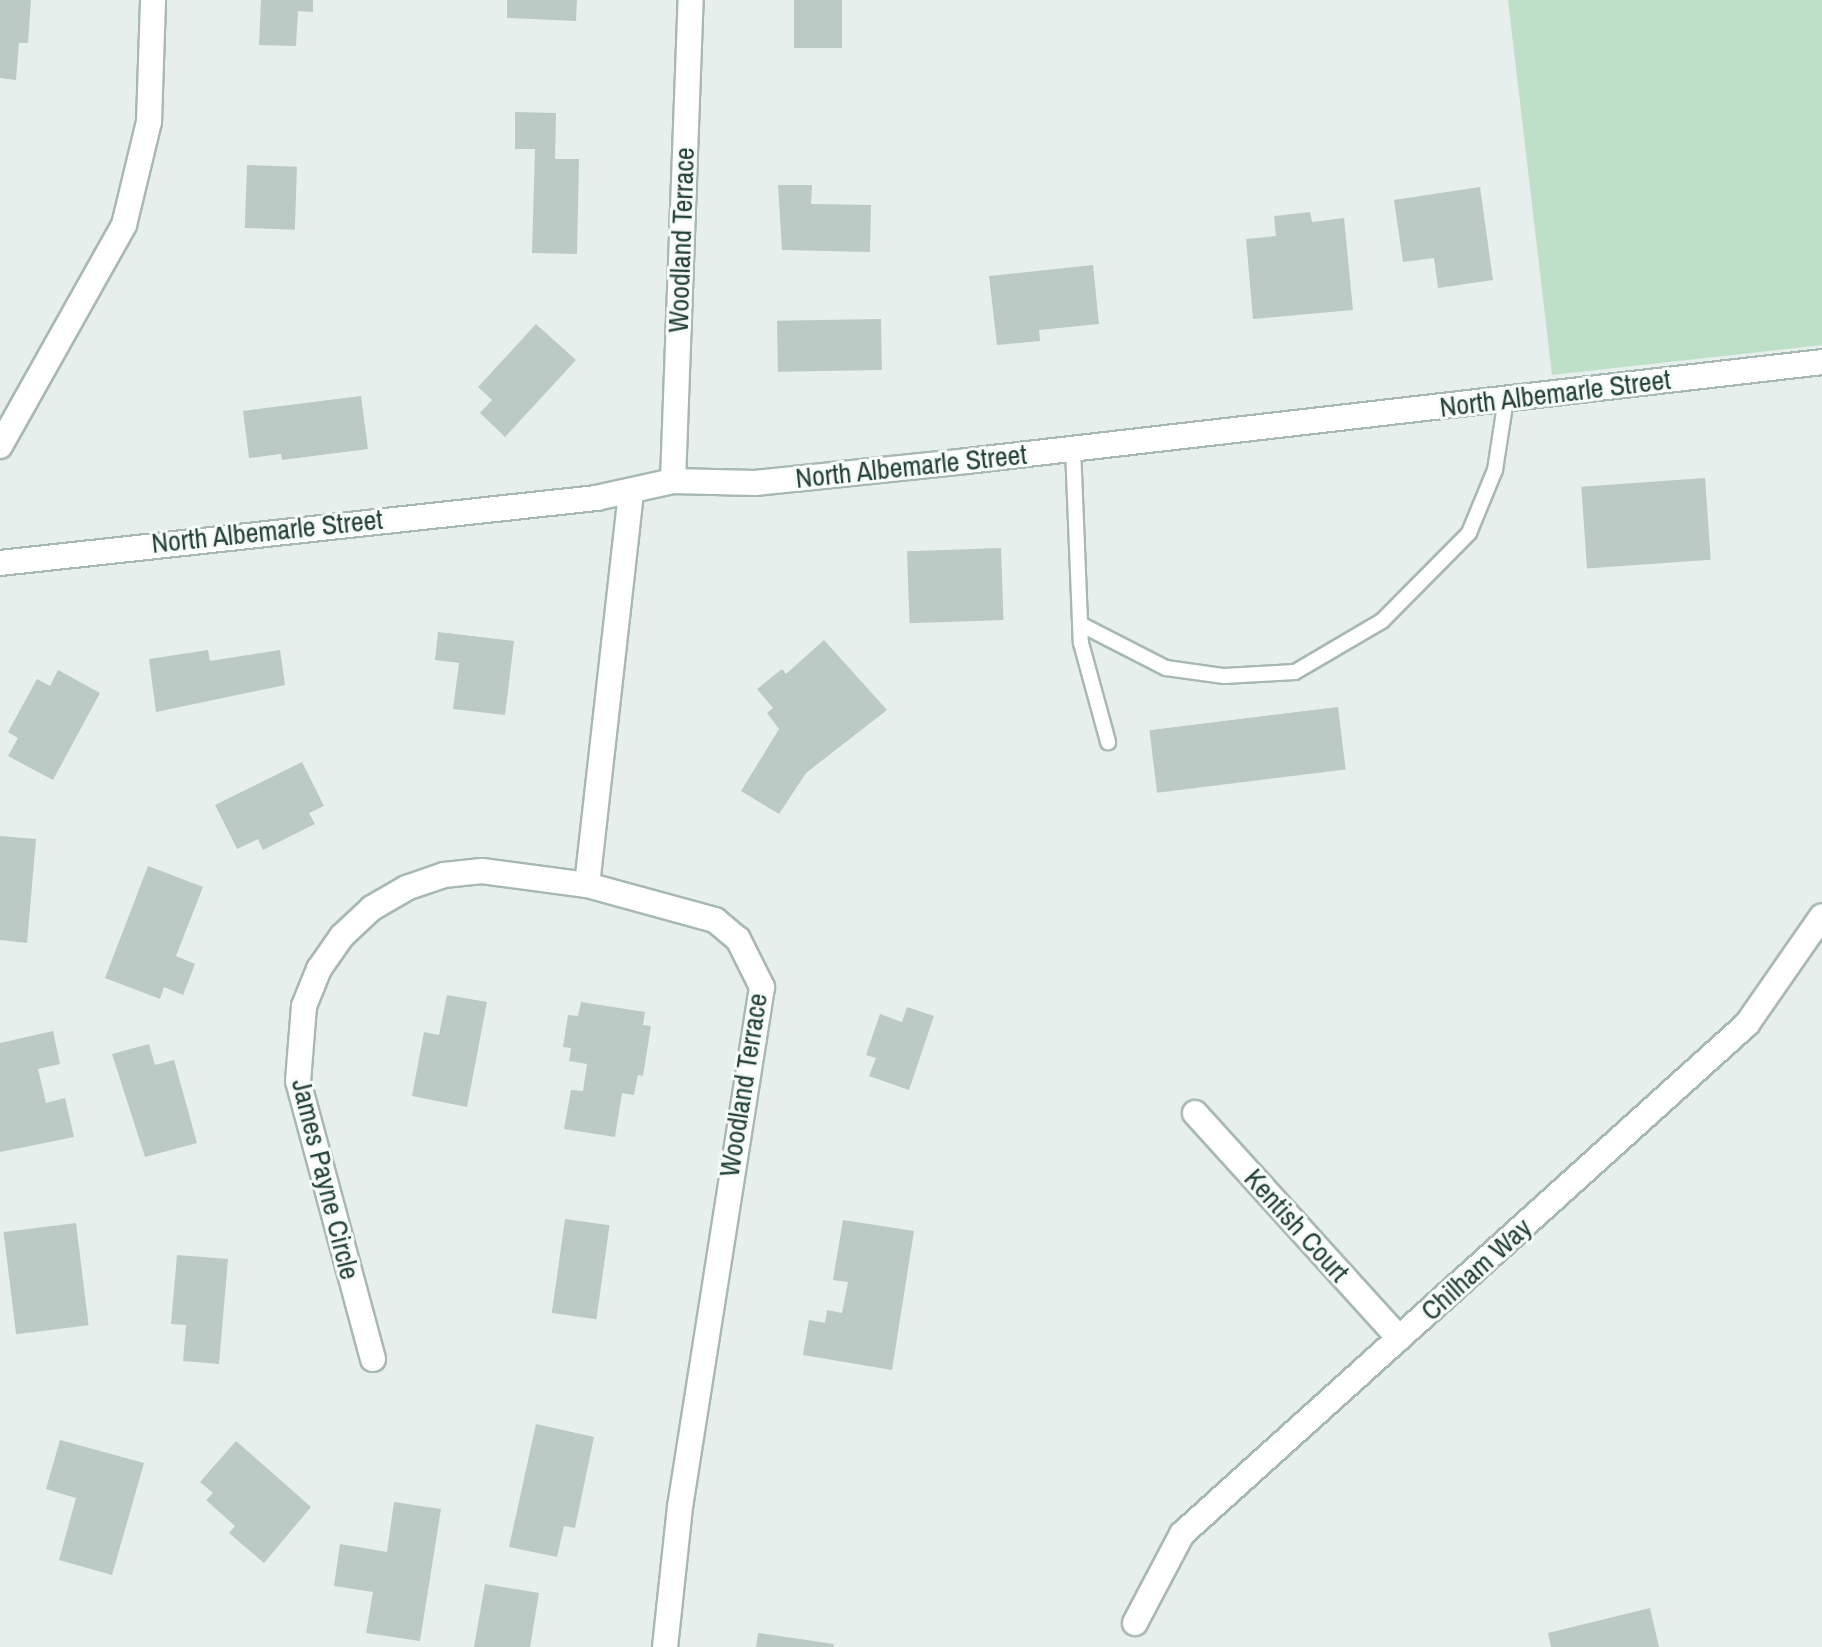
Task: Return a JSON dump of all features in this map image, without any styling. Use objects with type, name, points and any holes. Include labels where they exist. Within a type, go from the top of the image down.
[{"type":"street","points":[[0,446],[124,225],[149,122],[153,0]]},
{"type":"street","name":"Woodland Terrace","points":[[673,481],[691,0]]},
{"type":"street","name":"North Albemarle Street","points":[[0,563],[631,492],[673,481],[755,483],[1822,362]]},
{"type":"street","points":[[587,885],[631,492]]},
{"type":"street","name":"James Payne Circle","points":[[373,1359],[298,1081],[304,1006],[319,969],[342,936],[372,908],[444,875],[482,871],[587,885]]},
{"type":"street","name":"Woodland Terrace","points":[[587,885],[715,920],[738,939],[762,987],[683,1491],[665,1647]]},
{"type":"street","name":"Chilham Way","points":[[1135,1623],[1182,1534],[1747,1024],[1822,916]]},
{"type":"street","name":"Kentish Court","points":[[1195,1113],[1399,1338]]},
{"type":"lane","points":[[1080,624],[1166,668],[1224,676],[1295,672],[1382,621],[1469,533],[1495,470],[1506,399]]},
{"type":"lane","points":[[1073,448],[1080,624],[1108,742]]},
{"type":"green space","points":[[1508,0],[1822,0],[1822,345],[1552,375]]},
{"type":"building","points":[[0,0],[31,0],[28,43],[19,43],[16,80],[0,78]]},
{"type":"building","points":[[261,0],[313,0],[313,12],[298,11],[296,46],[259,45]]},
{"type":"building","points":[[507,0],[577,0],[576,21],[507,18]]},
{"type":"building","points":[[794,0],[842,0],[842,48],[794,48]]},
{"type":"building","points":[[515,112],[556,113],[555,159],[579,159],[577,254],[532,253],[535,149],[515,149]]},
{"type":"building","points":[[247,165],[297,167],[295,230],[245,228]]},
{"type":"building","points":[[778,185],[812,185],[811,204],[871,205],[870,252],[782,250]]},
{"type":"building","points":[[1480,187],[1493,280],[1438,288],[1434,258],[1403,262],[1394,200]]},
{"type":"building","points":[[1310,212],[1312,222],[1344,218],[1353,310],[1253,319],[1246,239],[1276,236],[1274,216]]},
{"type":"building","points":[[1093,265],[1099,324],[1039,330],[1040,341],[997,345],[989,276]]},
{"type":"building","points":[[881,319],[882,370],[778,372],[777,321]]},
{"type":"building","points":[[536,324],[576,360],[505,437],[480,413],[492,400],[478,387]]},
{"type":"building","points":[[361,396],[368,449],[282,460],[281,454],[249,458],[243,411]]},
{"type":"building","points":[[1705,478],[1711,560],[1587,568],[1581,487]]},
{"type":"building","points":[[1001,548],[1004,620],[910,623],[907,551]]},
{"type":"building","points":[[438,632],[514,641],[505,715],[453,709],[459,663],[435,660]]},
{"type":"building","points":[[824,640],[887,710],[806,773],[779,814],[741,791],[779,729],[767,713],[773,708],[757,689],[782,669],[786,674]]},
{"type":"building","points":[[208,650],[210,661],[280,650],[285,685],[156,712],[149,659]]},
{"type":"building","points":[[58,670],[100,693],[53,780],[8,756],[18,738],[8,732],[37,679],[50,686]]},
{"type":"building","points":[[1338,707],[1346,770],[1157,793],[1149,730]]},
{"type":"building","points":[[302,762],[324,806],[309,813],[315,824],[263,850],[258,839],[237,849],[215,805]]},
{"type":"building","points":[[0,836],[36,839],[27,943],[0,940]]},
{"type":"building","points":[[148,866],[203,887],[176,956],[195,964],[183,995],[164,987],[160,999],[105,978]]},
{"type":"building","points":[[447,995],[487,1002],[467,1107],[412,1096],[424,1032],[439,1035]]},
{"type":"building","points":[[581,1002],[645,1012],[643,1025],[651,1026],[643,1076],[638,1075],[634,1095],[622,1093],[615,1137],[564,1129],[571,1090],[583,1091],[587,1064],[569,1061],[571,1048],[563,1047],[568,1015],[578,1016]]},
{"type":"building","points":[[907,1007],[934,1016],[909,1090],[869,1076],[876,1058],[866,1055],[880,1014],[902,1022]]},
{"type":"building","points":[[53,1031],[60,1064],[38,1069],[46,1103],[65,1098],[74,1137],[0,1152],[0,1043]]},
{"type":"building","points":[[149,1044],[155,1065],[174,1060],[197,1143],[145,1157],[112,1054]]},
{"type":"building","points":[[565,1219],[610,1225],[596,1319],[552,1313]]},
{"type":"building","points":[[843,1220],[914,1231],[892,1370],[803,1355],[809,1320],[825,1323],[827,1310],[842,1313],[848,1282],[833,1280]]},
{"type":"building","points":[[76,1223],[89,1325],[16,1334],[4,1232]]},
{"type":"building","points":[[177,1255],[228,1259],[219,1364],[183,1361],[186,1325],[171,1324]]},
{"type":"building","points":[[536,1424],[594,1437],[575,1528],[564,1526],[557,1557],[509,1547]]},
{"type":"building","points":[[60,1440],[144,1463],[112,1575],[59,1560],[76,1498],[46,1489]]},
{"type":"building","points":[[236,1441],[311,1507],[264,1563],[229,1533],[235,1526],[206,1500],[213,1493],[200,1482]]},
{"type":"building","points":[[394,1502],[441,1509],[420,1641],[366,1633],[373,1592],[334,1586],[340,1544],[387,1552]]},
{"type":"building","points":[[485,1584],[539,1593],[530,1647],[474,1647]]},
{"type":"building","points":[[1650,1608],[1659,1647],[1551,1647],[1548,1633]]},
{"type":"building","points":[[758,1633],[834,1644],[833,1647],[756,1647]]}]
